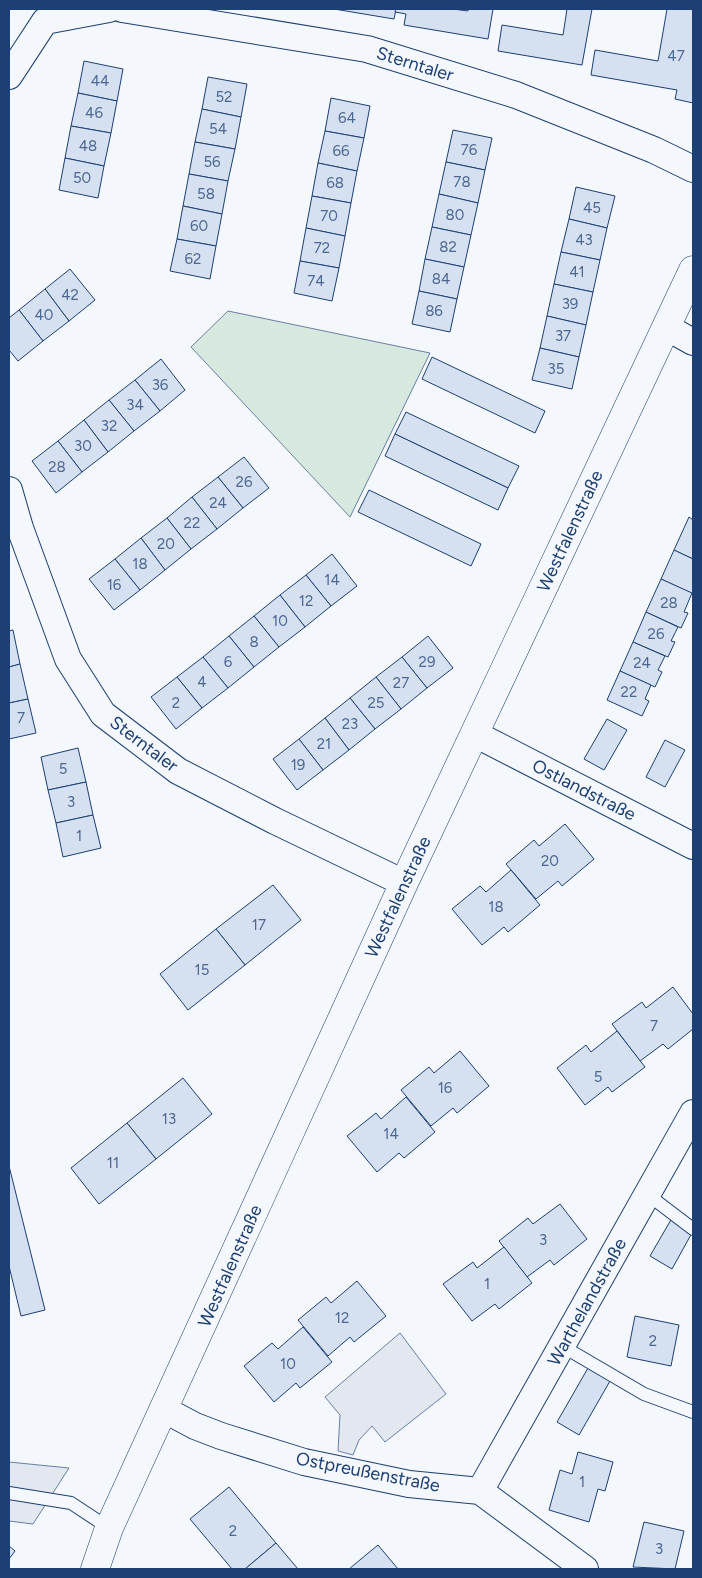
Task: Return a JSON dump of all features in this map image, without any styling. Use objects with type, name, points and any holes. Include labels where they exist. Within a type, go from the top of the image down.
[{"type":"street","points":[[9,76],[45,21],[109,9]]},
{"type":"street","name":"Sterntaler","points":[[122,9],[367,49],[516,95],[654,150],[693,169]]},
{"type":"street","name":"Westfalenstraße","points":[[95,1569],[109,1528],[165,1410],[404,882],[693,270]]},
{"type":"street","points":[[666,327],[693,342]]},
{"type":"street","name":"Sterntaler","points":[[9,490],[20,528],[68,659],[103,714],[178,770],[274,821],[404,882]]},
{"type":"street","name":"Ostlandstraße","points":[[475,734],[693,846]]},
{"type":"street","name":"Warthelandstraße","points":[[480,1491],[693,1112]]},
{"type":"street","name":"Ostpreußenstraße","points":[[165,1410],[195,1426],[221,1436],[304,1462],[409,1484],[480,1491]]},
{"type":"street","points":[[480,1491],[584,1569]]},
{"type":"street","name":"Westfalenstraße","points":[[80,1569],[109,1528]]},
{"type":"lane","points":[[647,1194],[693,1229]]},
{"type":"lane","points":[[562,1346],[644,1394],[693,1412]]},
{"type":"lane","points":[[9,1493],[72,1503],[109,1528]]},
{"type":"shaded area","points":[[228,311],[430,353],[350,517],[191,347]]},
{"type":"shaded area","points":[[400,1333],[446,1394],[385,1442],[372,1426],[359,1440],[353,1455],[338,1451],[340,1415],[325,1397]]},
{"type":"shaded area","points":[[9,1462],[69,1468],[33,1524],[9,1521]]},
{"type":"building","points":[[334,9],[396,9],[394,19]]},
{"type":"building","points":[[396,9],[453,9],[468,11],[468,9],[493,9],[488,39],[404,25],[406,14],[395,12]]},
{"type":"building","points":[[567,9],[592,9],[582,65],[498,51],[502,25],[563,35]]},
{"type":"building","points":[[667,9],[693,9],[693,103],[675,99],[677,90],[591,75],[595,50],[658,61]]},
{"type":"building","points":[[84,61],[123,69],[117,101],[78,93]]},
{"type":"building","points":[[208,77],[247,84],[241,117],[202,109]]},
{"type":"building","points":[[78,93],[117,101],[111,133],[71,126]]},
{"type":"building","points":[[331,98],[370,106],[364,138],[325,131]]},
{"type":"building","points":[[202,109],[241,117],[235,149],[195,142]]},
{"type":"building","points":[[71,126],[111,133],[104,166],[65,158]]},
{"type":"building","points":[[453,130],[492,138],[485,170],[446,162]]},
{"type":"building","points":[[325,131],[364,138],[357,171],[318,163]]},
{"type":"building","points":[[195,142],[235,149],[228,181],[189,174]]},
{"type":"building","points":[[65,158],[104,166],[98,198],[59,190]]},
{"type":"building","points":[[446,162],[485,170],[478,203],[439,194]]},
{"type":"building","points":[[318,163],[357,171],[351,203],[312,196]]},
{"type":"building","points":[[189,174],[228,181],[222,214],[183,206]]},
{"type":"building","points":[[576,187],[615,196],[607,228],[569,219]]},
{"type":"building","points":[[439,194],[478,203],[471,235],[432,227]]},
{"type":"building","points":[[312,196],[351,203],[345,236],[306,228]]},
{"type":"building","points":[[183,206],[222,214],[216,246],[177,239]]},
{"type":"building","points":[[569,219],[607,228],[600,260],[561,252]]},
{"type":"building","points":[[432,227],[471,235],[464,267],[425,259]]},
{"type":"building","points":[[306,228],[345,236],[339,268],[300,261]]},
{"type":"building","points":[[177,239],[216,246],[210,279],[170,271]]},
{"type":"building","points":[[561,252],[600,260],[593,292],[554,284]]},
{"type":"building","points":[[425,259],[464,267],[457,299],[419,291]]},
{"type":"building","points":[[300,261],[339,268],[332,301],[294,293]]},
{"type":"building","points":[[70,269],[95,300],[69,321],[45,289]]},
{"type":"building","points":[[554,284],[593,292],[586,325],[547,316]]},
{"type":"building","points":[[45,289],[69,321],[43,341],[19,310]]},
{"type":"building","points":[[419,291],[457,299],[450,332],[412,324]]},
{"type":"building","points":[[19,310],[43,341],[18,361],[9,350],[9,318]]},
{"type":"building","points":[[547,316],[586,325],[579,357],[540,348]]},
{"type":"building","points":[[540,348],[579,357],[572,389],[532,380]]},
{"type":"building","points":[[432,357],[545,411],[535,433],[422,379]]},
{"type":"building","points":[[161,359],[185,390],[160,411],[135,380]]},
{"type":"building","points":[[135,380],[160,411],[134,431],[109,400]]},
{"type":"building","points":[[109,400],[134,431],[108,452],[84,420]]},
{"type":"building","points":[[406,412],[519,466],[508,488],[395,434]]},
{"type":"building","points":[[84,420],[108,452],[82,472],[58,441]]},
{"type":"building","points":[[395,434],[508,488],[498,510],[385,456]]},
{"type":"building","points":[[58,441],[82,472],[56,493],[32,461]]},
{"type":"building","points":[[244,457],[269,488],[243,508],[218,477]]},
{"type":"building","points":[[218,477],[243,508],[217,529],[192,497]]},
{"type":"building","points":[[369,490],[481,544],[471,566],[358,512]]},
{"type":"building","points":[[192,497],[217,529],[191,549],[167,518]]},
{"type":"building","points":[[689,517],[693,520],[693,559],[674,550]]},
{"type":"building","points":[[167,518],[191,549],[165,570],[141,538]]},
{"type":"building","points":[[141,538],[165,570],[140,590],[115,559]]},
{"type":"building","points":[[674,550],[693,559],[693,594],[661,579]]},
{"type":"building","points":[[332,554],[357,586],[331,606],[306,575]]},
{"type":"building","points":[[115,559],[140,590],[114,610],[89,579]]},
{"type":"building","points":[[306,575],[331,606],[305,627],[280,595]]},
{"type":"building","points":[[661,579],[692,593],[684,612],[688,613],[681,628],[646,612]]},
{"type":"building","points":[[280,595],[305,627],[279,647],[254,616]]},
{"type":"building","points":[[646,612],[678,627],[671,641],[675,642],[668,657],[633,642]]},
{"type":"building","points":[[254,616],[279,647],[254,667],[229,636]]},
{"type":"building","points":[[13,630],[20,664],[9,667],[9,631]]},
{"type":"building","points":[[229,636],[254,667],[228,688],[203,657]]},
{"type":"building","points":[[428,636],[453,668],[427,688],[402,657]]},
{"type":"building","points":[[633,642],[665,656],[658,670],[662,672],[655,687],[620,671]]},
{"type":"building","points":[[203,657],[228,688],[202,708],[177,677]]},
{"type":"building","points":[[402,657],[427,688],[401,709],[376,677]]},
{"type":"building","points":[[20,664],[28,699],[9,703],[9,667]]},
{"type":"building","points":[[620,671],[651,685],[645,699],[649,701],[642,716],[607,700]]},
{"type":"building","points":[[177,677],[202,708],[176,729],[151,697]]},
{"type":"building","points":[[376,677],[401,709],[375,729],[350,698]]},
{"type":"building","points":[[350,698],[375,729],[349,750],[325,718]]},
{"type":"building","points":[[28,699],[36,733],[9,739],[9,703]]},
{"type":"building","points":[[325,718],[349,750],[323,770],[299,739]]},
{"type":"building","points":[[607,719],[627,730],[604,770],[584,759]]},
{"type":"building","points":[[299,739],[323,770],[297,790],[273,759]]},
{"type":"building","points":[[665,740],[685,750],[665,787],[646,777]]},
{"type":"building","points":[[78,748],[86,782],[48,790],[41,757]]},
{"type":"building","points":[[86,782],[93,815],[56,823],[48,790]]},
{"type":"building","points":[[93,815],[101,848],[63,857],[56,823]]},
{"type":"building","points":[[565,824],[594,859],[562,886],[558,881],[536,899],[506,864],[534,840],[539,846]]},
{"type":"building","points":[[511,870],[540,905],[508,932],[504,927],[482,945],[452,909],[480,886],[486,892]]},
{"type":"building","points":[[273,885],[301,920],[245,965],[216,929]]},
{"type":"building","points":[[216,929],[245,965],[188,1010],[160,974]]},
{"type":"building","points":[[673,987],[693,1014],[693,1029],[668,1049],[663,1044],[640,1061],[612,1024],[642,1002],[646,1008]]},
{"type":"building","points":[[617,1031],[645,1067],[612,1092],[608,1087],[585,1105],[557,1068],[586,1045],[591,1052]]},
{"type":"building","points":[[460,1051],[489,1086],[457,1113],[453,1108],[431,1126],[401,1090],[429,1067],[434,1073]]},
{"type":"building","points":[[183,1078],[212,1114],[156,1159],[127,1123]]},
{"type":"building","points":[[406,1097],[435,1132],[404,1158],[399,1153],[377,1172],[347,1136],[376,1113],[381,1119]]},
{"type":"building","points":[[127,1123],[156,1159],[99,1204],[71,1168]]},
{"type":"building","points":[[9,1166],[45,1310],[21,1316],[9,1266]]},
{"type":"building","points":[[560,1204],[587,1239],[554,1265],[550,1260],[527,1277],[499,1241],[528,1218],[533,1224]]},
{"type":"building","points":[[672,1218],[693,1231],[672,1269],[650,1256]]},
{"type":"building","points":[[504,1247],[532,1283],[499,1309],[495,1304],[472,1321],[443,1284],[473,1262],[477,1268]]},
{"type":"building","points":[[357,1281],[386,1316],[354,1342],[350,1337],[328,1356],[298,1320],[326,1297],[331,1303]]},
{"type":"building","points":[[635,1316],[679,1325],[671,1366],[627,1357]]},
{"type":"building","points":[[303,1327],[332,1362],[300,1388],[296,1383],[274,1402],[244,1366],[272,1343],[278,1349]]},
{"type":"building","points":[[588,1368],[610,1381],[579,1435],[557,1422]]},
{"type":"building","points":[[578,1452],[613,1462],[605,1491],[598,1489],[589,1522],[549,1510],[560,1470],[572,1474]]},
{"type":"building","points":[[229,1487],[276,1543],[245,1569],[232,1569],[190,1519]]},
{"type":"building","points":[[644,1522],[684,1531],[675,1569],[633,1567]]},
{"type":"building","points":[[276,1543],[298,1569],[245,1569]]},
{"type":"building","points":[[378,1545],[398,1569],[349,1569]]},
{"type":"building","points":[[9,1546],[15,1551],[9,1559]]}]
